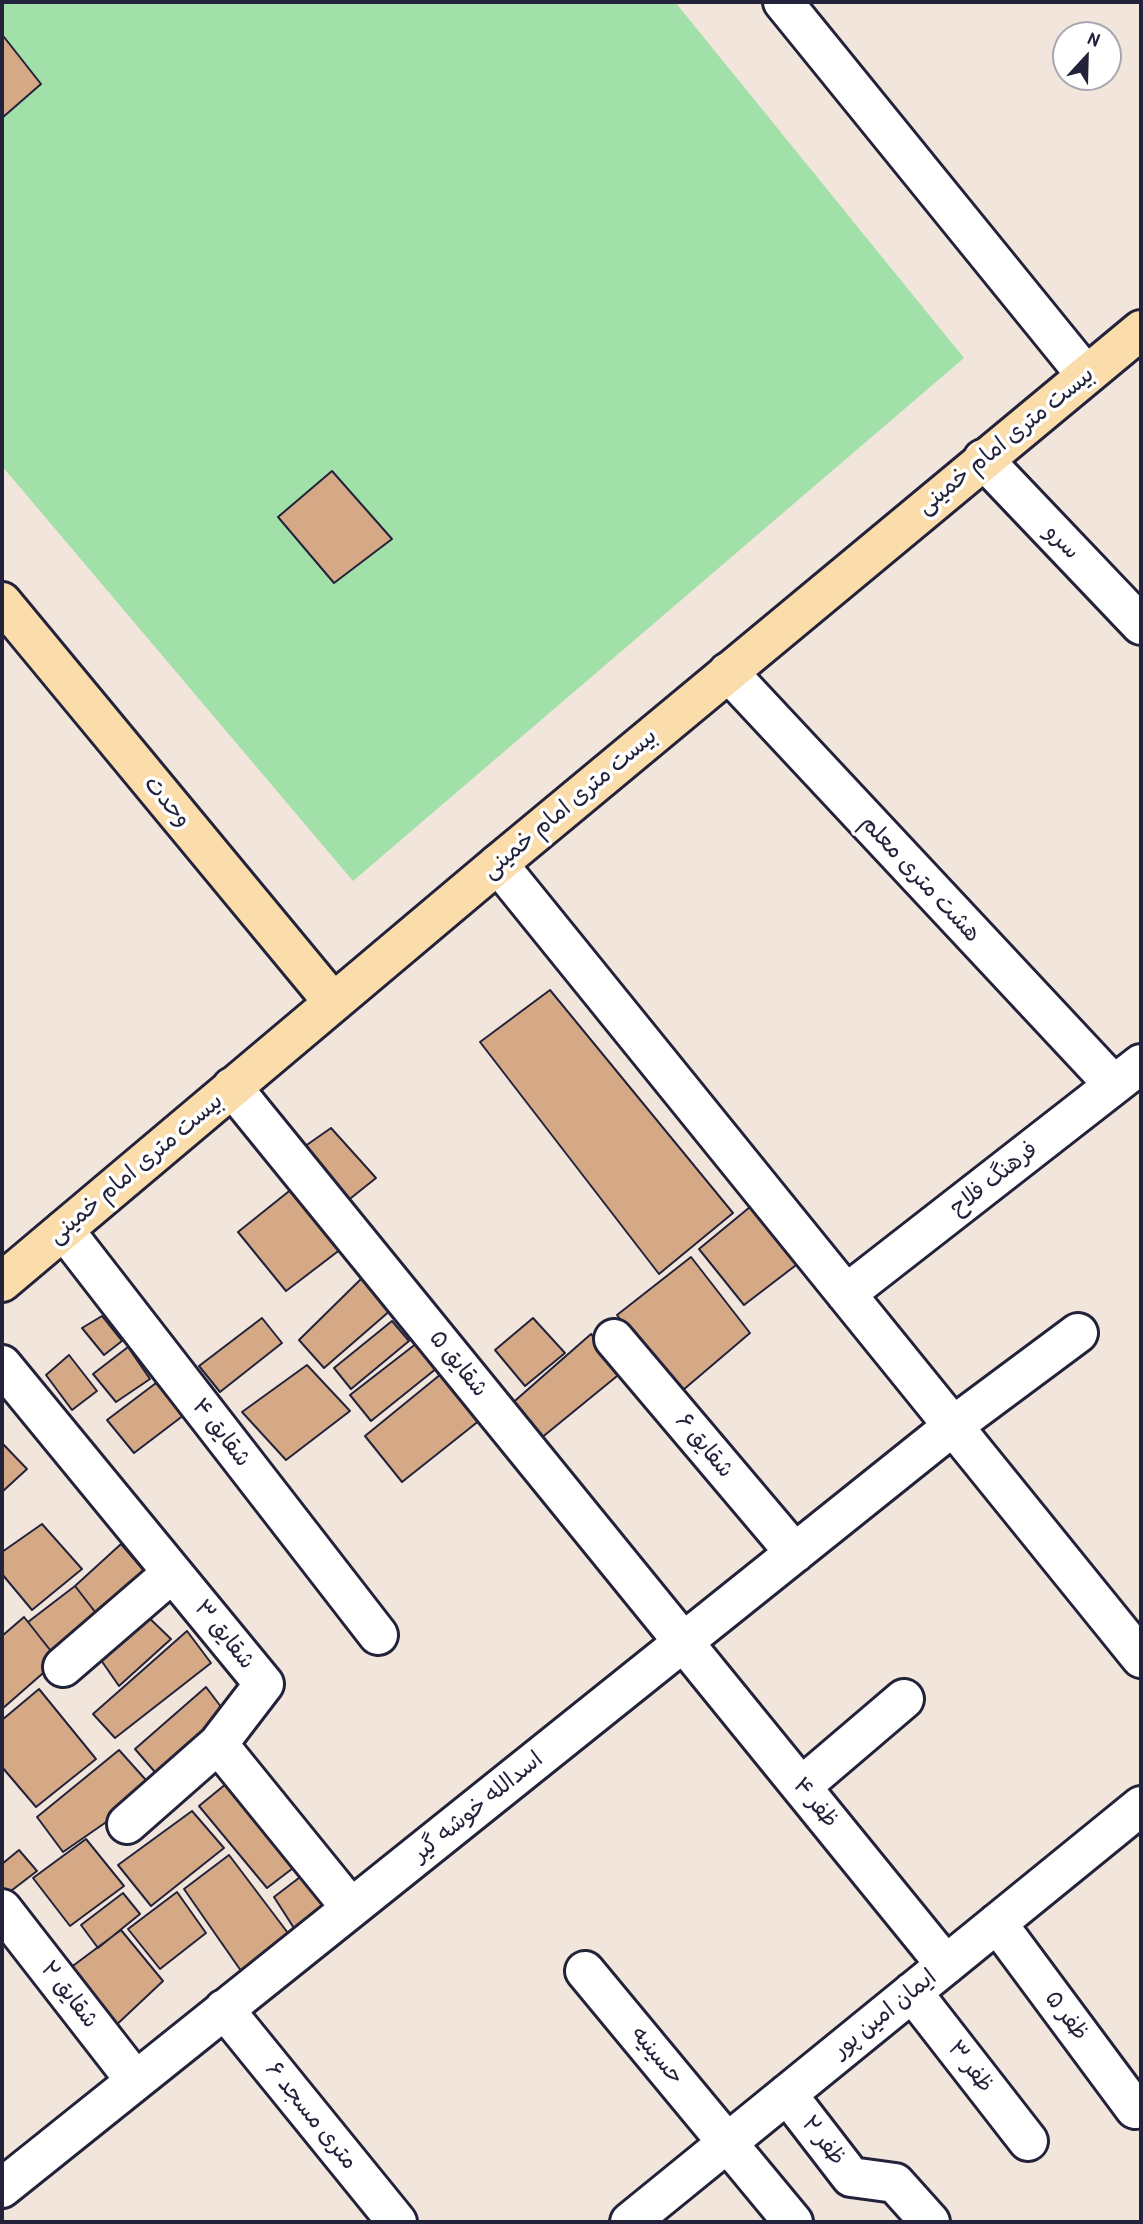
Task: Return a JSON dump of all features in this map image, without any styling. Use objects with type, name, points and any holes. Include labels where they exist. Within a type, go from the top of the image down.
[{"type":"main road","name":"بیست متری امام خمینی","points":[[2,1282],[498,864],[1141,330]]},
{"type":"main road","name":"وحدت","points":[[2,602],[333,1002]]},
{"type":"street","points":[[783,2],[1086,375]]},
{"type":"street","name":"سرو","points":[[983,459],[1141,625]]},
{"type":"street","name":"هشت متری معلم","points":[[728,672],[1127,1074]]},
{"type":"street","points":[[498,864],[1141,1658]]},
{"type":"street","name":"فرهنگ فلاح","points":[[846,1294],[1127,1074]]},
{"type":"street","name":"شقایق ۵","points":[[232,1087],[685,1641]]},
{"type":"street","name":"شقایق ۴","points":[[64,1230],[378,1635]]},
{"type":"street","name":"اسدالله خوشه گیر","points":[[2,2188],[953,1426],[1078,1333]]},
{"type":"street","name":"شقایق ۶","points":[[614,1339],[795,1553]]},
{"type":"street","name":"شقایق ۳","points":[[2,1366],[264,1684],[218,1744]]},
{"type":"street","points":[[63,1667],[172,1573]]},
{"type":"street","name":"ظفر ۴","points":[[685,1641],[946,1965]]},
{"type":"street","points":[[802,1786],[904,1699]]},
{"type":"street","points":[[127,1824],[218,1744],[351,1908]]},
{"type":"street","name":"ایمان امین پور","points":[[630,2222],[1141,1806]]},
{"type":"street","name":"شقایق ۲","points":[[2,1909],[135,2081]]},
{"type":"street","name":"ظفر ۵","points":[[998,1923],[1135,2109]]},
{"type":"street","name":"حسینیه","points":[[585,1971],[793,2222]]},
{"type":"street","name":"ظفر ۳","points":[[912,1992],[1027,2141]]},
{"type":"street","name":"۶ متری مسجد","points":[[224,2009],[397,2222]]},
{"type":"street","name":"ظفر ۲","points":[[787,2094],[851,2177],[895,2183],[930,2222]]},
{"type":"green space","points":[[2,2],[675,2],[964,358],[353,881],[2,466]]},
{"type":"building","points":[[4,37],[41,84],[2,118],[2,39]]},
{"type":"building","points":[[332,471],[392,539],[334,583],[278,517]]},
{"type":"building","points":[[550,990],[733,1213],[659,1274],[480,1042]]},
{"type":"building","points":[[331,1128],[376,1178],[346,1202],[301,1149]]},
{"type":"building","points":[[293,1188],[341,1249],[286,1291],[238,1232]]},
{"type":"building","points":[[756,1202],[804,1259],[744,1305],[699,1249]]},
{"type":"building","points":[[691,1257],[750,1333],[676,1396],[617,1315]]},
{"type":"building","points":[[362,1278],[392,1309],[324,1368],[299,1340]]},
{"type":"building","points":[[102,1316],[122,1341],[104,1355],[82,1328]]},
{"type":"building","points":[[262,1318],[282,1343],[220,1392],[199,1366]]},
{"type":"building","points":[[533,1318],[565,1353],[525,1386],[495,1350]]},
{"type":"building","points":[[392,1321],[409,1341],[351,1389],[334,1368]]},
{"type":"building","points":[[591,1334],[622,1372],[540,1439],[509,1406]]},
{"type":"building","points":[[417,1343],[437,1368],[371,1421],[350,1395]]},
{"type":"building","points":[[128,1347],[150,1379],[116,1402],[93,1374]]},
{"type":"building","points":[[69,1355],[97,1391],[72,1410],[46,1375]]},
{"type":"building","points":[[307,1365],[350,1411],[286,1460],[242,1412]]},
{"type":"building","points":[[441,1374],[480,1420],[402,1482],[365,1436]]},
{"type":"building","points":[[156,1383],[184,1415],[134,1453],[107,1420]]},
{"type":"building","points":[[2,1443],[27,1469],[2,1492]]},
{"type":"building","points":[[42,1524],[82,1569],[32,1610],[2,1574],[2,1552]]},
{"type":"building","points":[[121,1544],[153,1581],[103,1622],[75,1586]]},
{"type":"building","points":[[75,1586],[103,1622],[58,1660],[28,1622]]},
{"type":"building","points":[[143,1612],[171,1639],[119,1686],[94,1650]]},
{"type":"building","points":[[24,1617],[58,1660],[2,1709],[2,1636]]},
{"type":"building","points":[[187,1631],[211,1663],[115,1738],[93,1714]]},
{"type":"building","points":[[206,1687],[228,1716],[161,1779],[135,1749]]},
{"type":"building","points":[[39,1689],[96,1759],[36,1807],[2,1767],[2,1720]]},
{"type":"building","points":[[119,1750],[154,1789],[63,1852],[37,1817]]},
{"type":"building","points":[[232,1779],[301,1862],[267,1888],[199,1806]]},
{"type":"building","points":[[192,1811],[224,1848],[151,1906],[118,1865]]},
{"type":"building","points":[[86,1839],[124,1886],[70,1926],[33,1878]]},
{"type":"building","points":[[19,1850],[37,1871],[7,1894],[2,1888],[2,1864]]},
{"type":"building","points":[[229,1855],[294,1941],[246,1978],[184,1889]]},
{"type":"building","points":[[308,1871],[351,1908],[301,1939],[274,1897]]},
{"type":"building","points":[[177,1892],[206,1933],[160,1969],[128,1929]]},
{"type":"building","points":[[123,1893],[140,1914],[98,1948],[81,1925]]},
{"type":"building","points":[[121,1930],[163,1981],[112,2029],[66,1971]]}]
